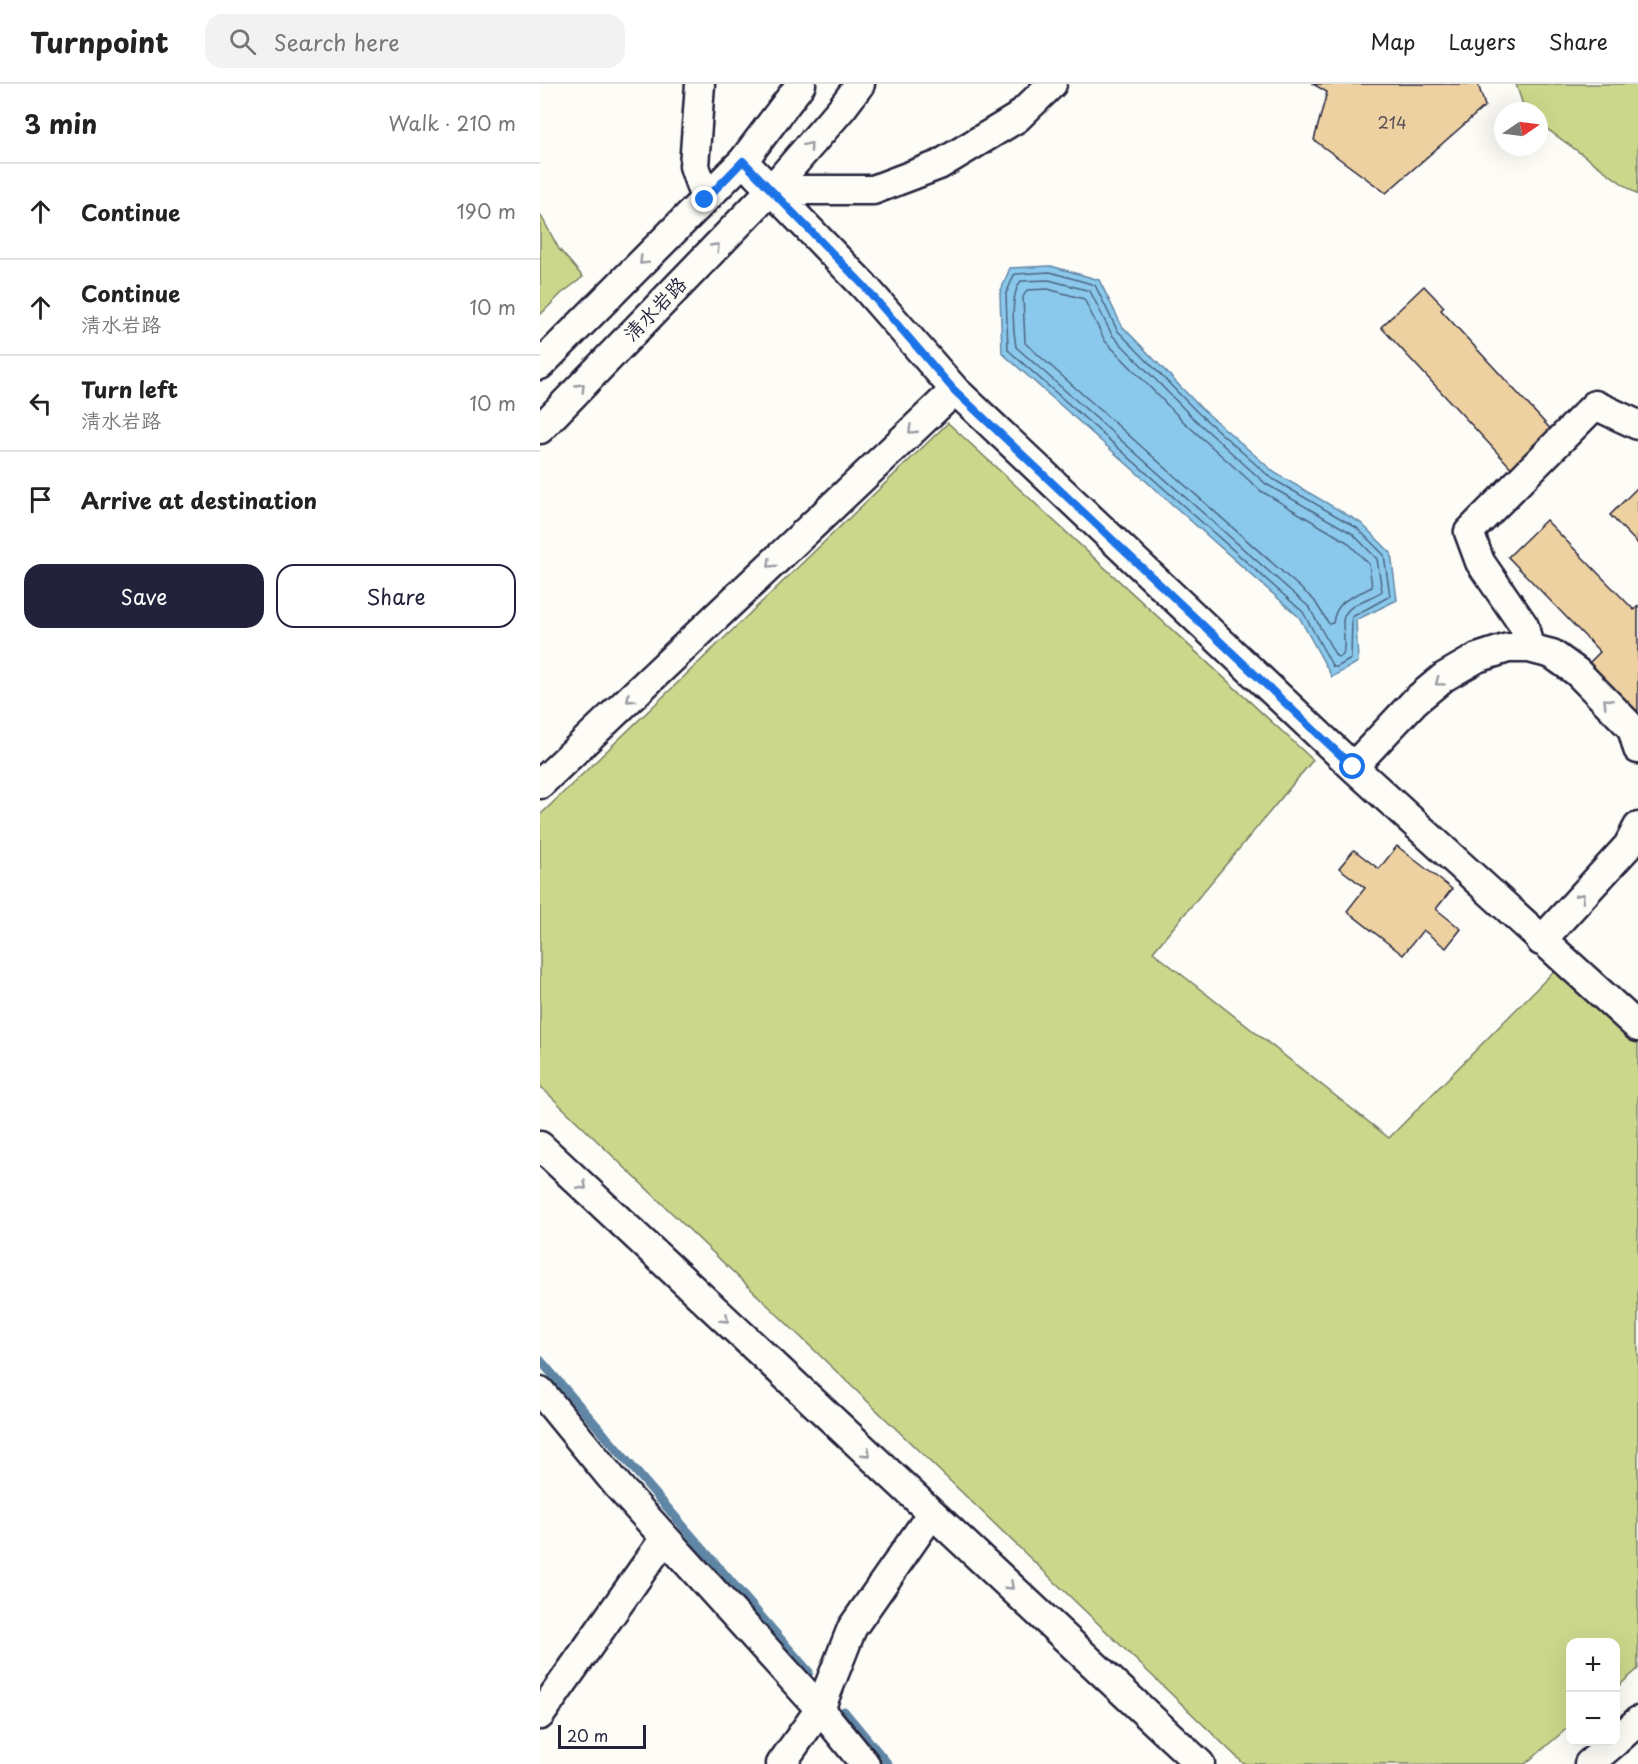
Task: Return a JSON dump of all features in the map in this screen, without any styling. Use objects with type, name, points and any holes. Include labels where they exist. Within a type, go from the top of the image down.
[{"type":"street","points":[[700,84],[694,166],[705,200]]},
{"type":"street","points":[[540,364],[743,161],[801,84]]},
{"type":"street","name":"清水岩路","points":[[540,429],[771,190],[860,84]]},
{"type":"street","points":[[771,190],[873,190],[939,165],[1017,118],[1052,84]]},
{"type":"street","points":[[743,161],[864,286],[954,390],[1353,767],[1541,941],[1635,1020]]},
{"type":"street","points":[[540,784],[954,390]]},
{"type":"street","points":[[1530,648],[1524,626],[1480,562],[1469,532],[1594,405],[1638,425]]},
{"type":"street","points":[[1353,767],[1415,701],[1444,677],[1477,658],[1508,648],[1530,648],[1552,654],[1577,672],[1632,728],[1638,749]]},
{"type":"street","points":[[1541,941],[1628,846],[1638,827]]},
{"type":"street","points":[[540,1146],[1200,1764]]},
{"type":"street","points":[[540,1391],[619,1487],[820,1709],[865,1764]]},
{"type":"street","points":[[781,1764],[820,1709],[852,1628],[932,1513]]},
{"type":"street","points":[[540,1715],[665,1538]]},
{"type":"street","points":[[1620,1737],[1638,1721]]},
{"type":"street","points":[[1589,1764],[1609,1746]]},
{"type":"green space","points":[[1516,84],[1638,84],[1638,195],[1548,130],[1548,102],[1522,102]]},
{"type":"green space","points":[[540,214],[559,249],[583,277],[561,294],[540,315]]},
{"type":"green space","points":[[948,423],[1313,760],[1153,952],[1389,1138],[1558,967],[1638,1043],[1638,1669],[1620,1685],[1620,1638],[1566,1638],[1566,1729],[1525,1764],[1244,1764],[540,1086],[540,815]]},
{"type":"water","points":[[1051,266],[1099,280],[1122,326],[1200,407],[1275,473],[1361,523],[1391,553],[1397,600],[1356,620],[1358,662],[1332,677],[1299,617],[1002,353],[1000,293],[1010,268]]},
{"type":"building","points":[[1313,84],[1478,84],[1485,106],[1386,193],[1314,140],[1327,92]]},
{"type":"building","points":[[1424,286],[1444,307],[1441,310],[1557,436],[1517,474],[1381,327]]},
{"type":"building","points":[[1638,487],[1638,544],[1610,515]]},
{"type":"building","points":[[1546,520],[1634,610],[1638,606],[1638,710],[1632,716],[1585,667],[1600,652],[1508,557]]},
{"type":"building","points":[[1397,846],[1452,889],[1436,909],[1461,929],[1446,948],[1423,930],[1403,955],[1347,911],[1365,888],[1339,868],[1354,850],[1379,869]]},
{"type":"waterway","points":[[540,1360],[809,1672]]},
{"type":"waterway","points":[[844,1711],[888,1764]]},
{"type":"route","points":[[705,200],[743,161],[864,286],[954,390],[1353,767]]}]
